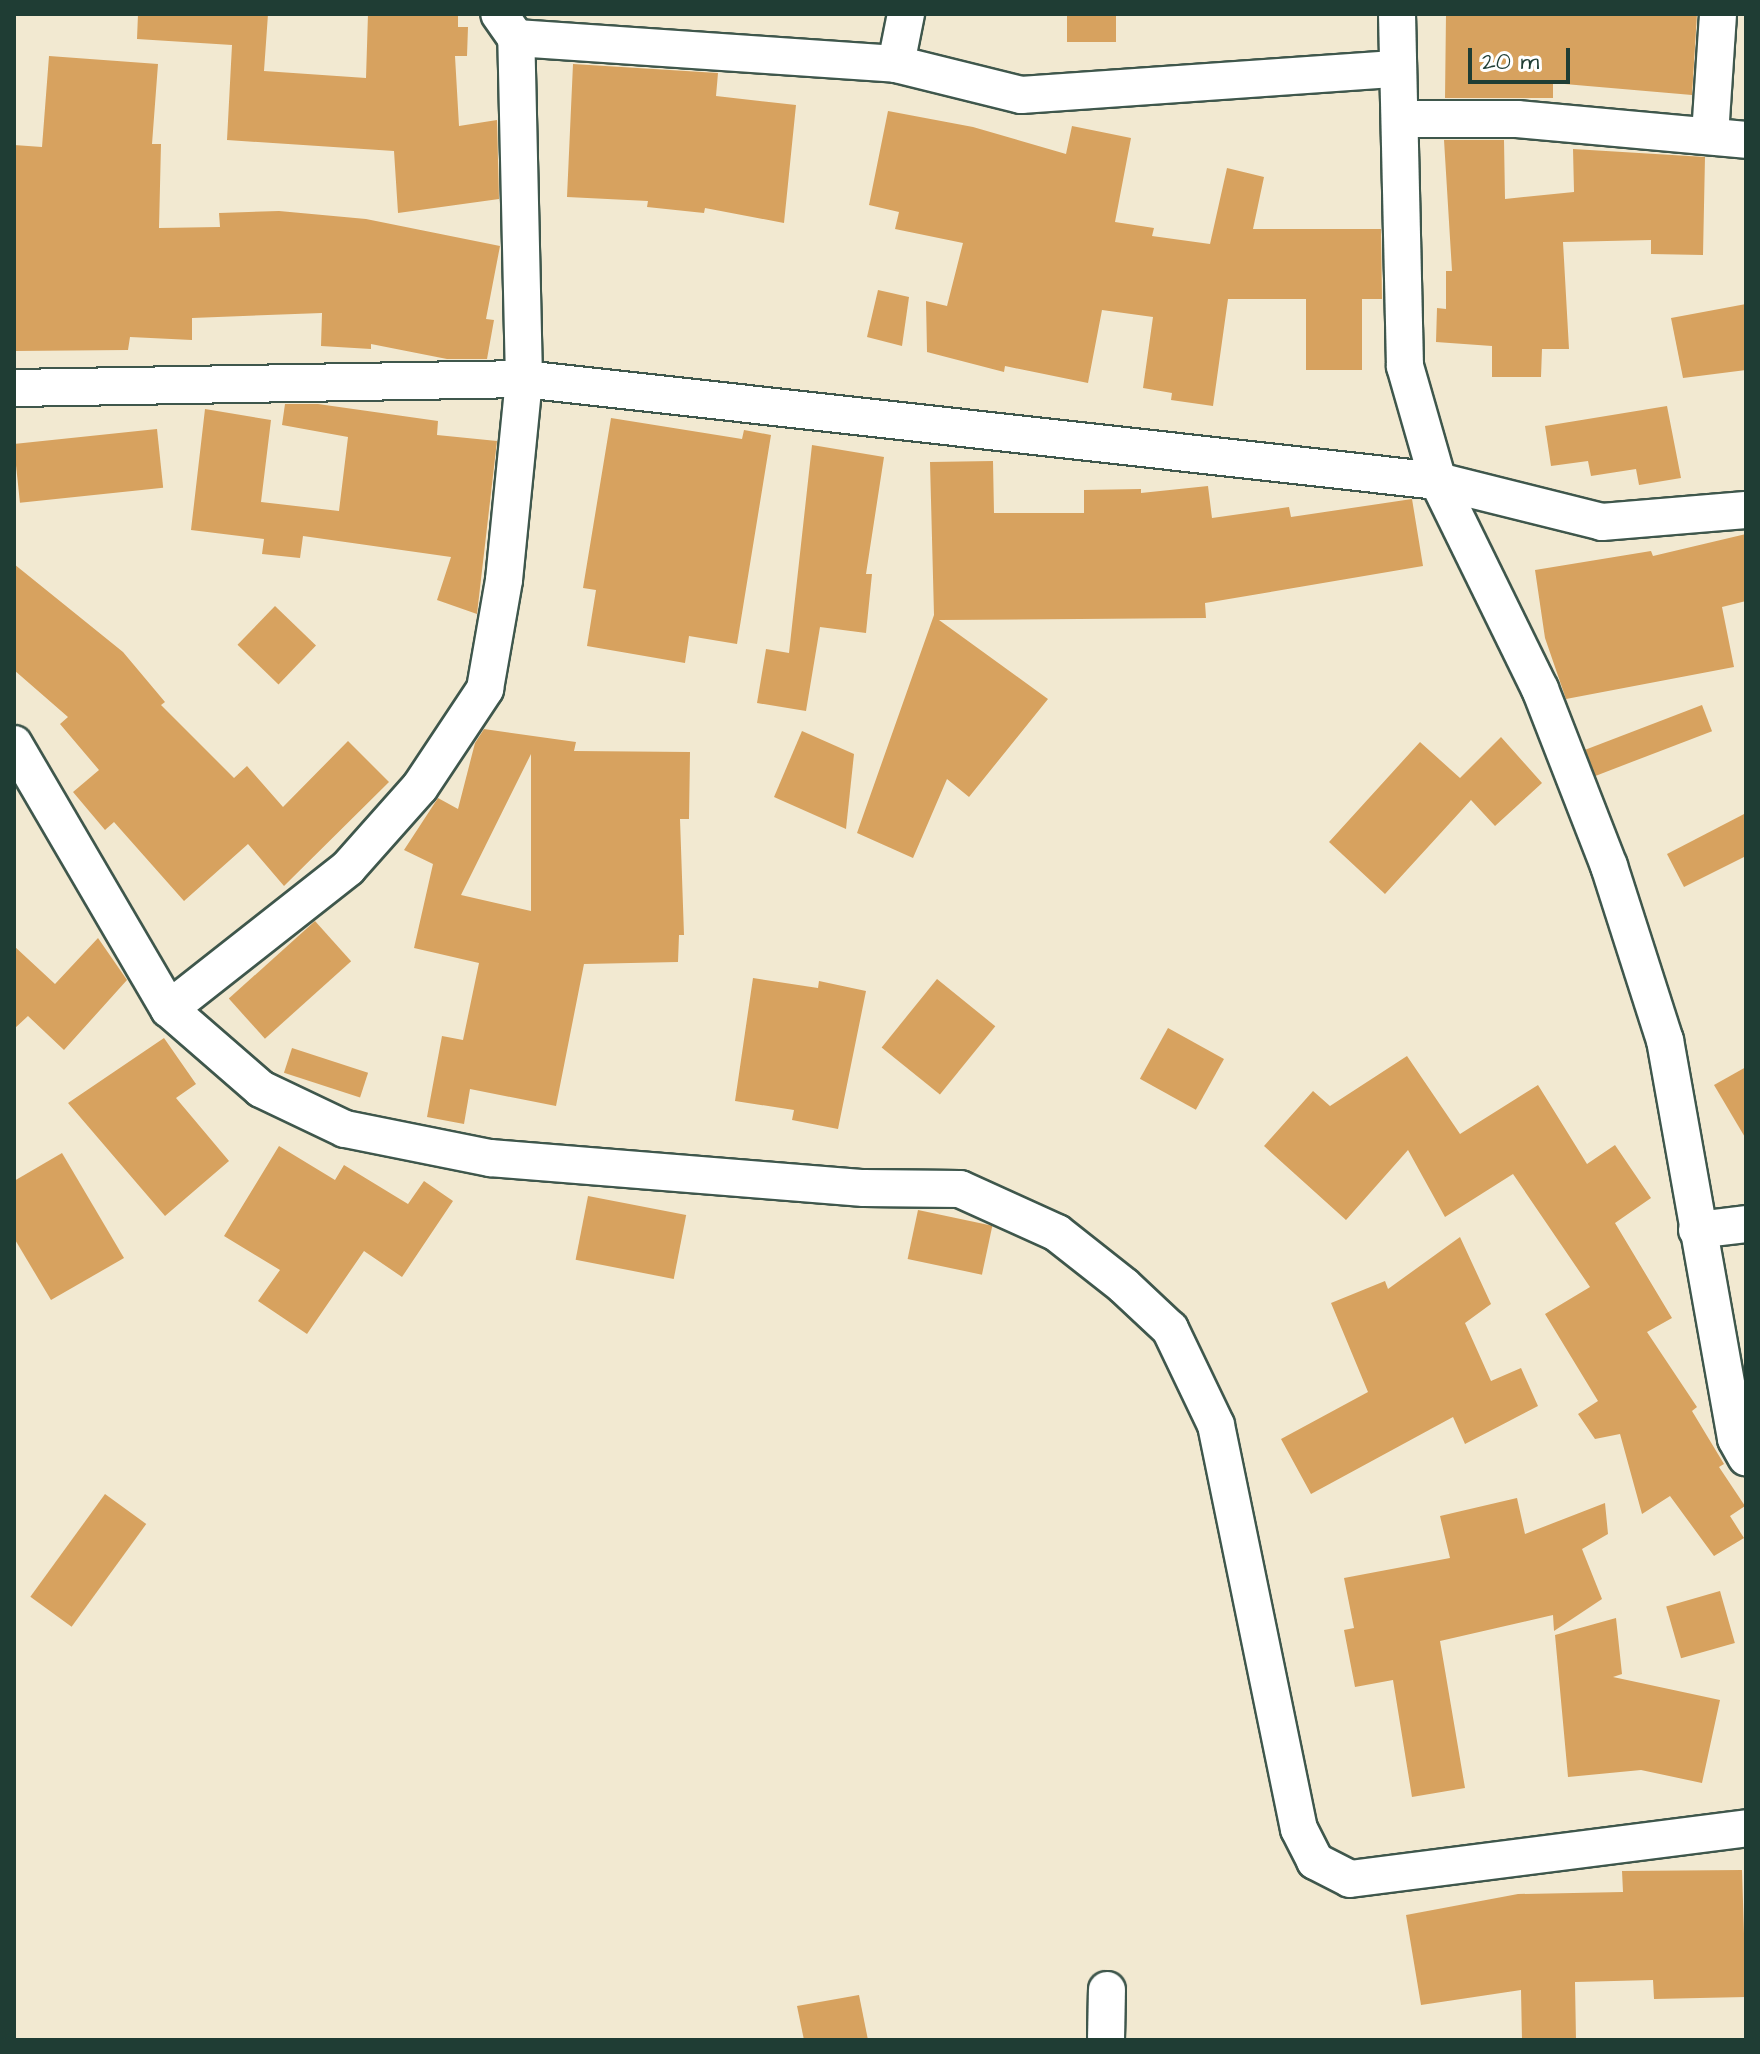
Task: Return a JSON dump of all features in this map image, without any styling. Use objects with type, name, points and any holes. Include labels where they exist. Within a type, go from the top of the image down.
[{"type":"street","points":[[896,64],[906,14]]},
{"type":"street","points":[[1397,14],[1395,69],[1402,119],[1405,366],[1438,481],[1540,689],[1609,866],[1665,1040],[1736,1439],[1746,1457]]},
{"type":"street","points":[[1710,135],[1718,14]]},
{"type":"street","points":[[169,1009],[348,868],[420,787],[485,689],[504,580],[524,379],[507,26],[896,64],[1021,95],[1395,69]]},
{"type":"street","points":[[1402,119],[1517,119],[1746,140]]},
{"type":"street","points":[[14,388],[524,379],[1438,481],[1602,522],[1746,510]]},
{"type":"street","points":[[14,744],[169,1009],[261,1089],[345,1129],[490,1158],[864,1188],[960,1189],[1057,1233],[1170,1329],[1216,1425],[1299,1829],[1315,1861],[1350,1879],[1746,1828]]},
{"type":"street","points":[[1697,1230],[1746,1224]]},
{"type":"street","points":[[1106,2040],[1107,1990]]},
{"type":"building","points":[[138,14],[268,14],[264,71],[366,78],[368,14],[458,14],[458,27],[468,27],[467,56],[455,56],[459,126],[497,120],[499,199],[398,213],[394,151],[227,140],[232,45],[137,39]]},
{"type":"building","points":[[1067,14],[1116,14],[1116,42],[1067,42]]},
{"type":"building","points":[[1446,14],[1697,14],[1692,95],[1553,83],[1553,98],[1445,98]]},
{"type":"building","points":[[49,56],[158,64],[152,144],[161,144],[159,228],[220,227],[219,213],[279,211],[366,219],[500,246],[486,319],[494,320],[487,359],[447,359],[371,344],[371,349],[321,346],[322,313],[192,318],[192,340],[130,337],[128,350],[14,351],[14,145],[42,147]]},
{"type":"building","points":[[573,64],[718,73],[716,96],[796,105],[784,223],[705,208],[704,213],[647,207],[648,201],[567,197]]},
{"type":"building","points":[[888,111],[973,127],[1066,154],[1072,126],[1131,138],[1115,222],[1154,228],[1152,236],[1210,244],[1227,168],[1264,177],[1253,229],[1381,229],[1382,299],[1362,299],[1362,370],[1306,370],[1306,299],[1228,299],[1213,406],[1171,400],[1172,393],[1143,388],[1153,317],[1102,310],[1088,383],[1005,366],[1004,372],[927,352],[926,301],[947,306],[963,243],[895,229],[899,212],[869,205]]},
{"type":"building","points":[[1444,140],[1504,140],[1505,199],[1574,192],[1573,149],[1705,157],[1703,255],[1651,254],[1651,240],[1563,242],[1569,349],[1542,349],[1541,377],[1492,377],[1492,346],[1436,342],[1437,308],[1446,309],[1446,271],[1452,271]]},
{"type":"building","points":[[878,290],[909,297],[902,346],[867,337]]},
{"type":"building","points":[[1746,304],[1746,370],[1683,378],[1671,318]]},
{"type":"building","points":[[285,404],[318,404],[438,421],[437,435],[497,441],[477,614],[437,600],[451,557],[303,536],[300,558],[262,554],[264,539],[191,530],[205,409],[271,420],[261,502],[339,511],[348,437],[282,425]]},
{"type":"building","points":[[1667,406],[1681,478],[1639,485],[1636,469],[1591,476],[1588,461],[1551,466],[1545,426]]},
{"type":"building","points":[[611,418],[742,439],[744,430],[771,435],[737,644],[689,636],[685,663],[587,646],[596,590],[583,588]]},
{"type":"building","points":[[157,429],[163,488],[20,503],[14,444]]},
{"type":"building","points":[[812,445],[884,457],[866,574],[872,574],[866,633],[820,627],[806,711],[757,703],[766,649],[789,653]]},
{"type":"building","points":[[993,461],[994,513],[1084,513],[1084,490],[1141,489],[1141,493],[1208,486],[1212,518],[1289,507],[1291,517],[1412,499],[1423,566],[1205,603],[1206,618],[939,620],[1048,699],[969,797],[947,779],[913,858],[857,833],[934,615],[930,462]]},
{"type":"building","points":[[1746,534],[1746,601],[1722,607],[1734,667],[1566,699],[1545,638],[1535,570],[1651,551],[1653,556]]},
{"type":"building","points":[[14,564],[123,652],[165,702],[161,705],[234,778],[247,766],[283,807],[348,741],[389,782],[284,886],[248,844],[184,901],[114,822],[105,830],[73,792],[99,770],[60,724],[68,717],[14,670]]},
{"type":"building","points":[[275,606],[316,646],[278,684],[237,645]]},
{"type":"building","points":[[1702,705],[1712,731],[1595,776],[1585,750]]},
{"type":"building","points":[[484,729],[576,742],[574,751],[690,752],[689,819],[680,819],[684,935],[679,935],[678,962],[584,964],[556,1106],[470,1089],[464,1124],[427,1117],[442,1036],[463,1040],[479,963],[414,948],[433,864],[404,850],[438,798],[458,809],[475,743]],"holes":[[[531,754],[531,911],[461,895]]]},
{"type":"building","points":[[802,731],[854,754],[846,829],[774,797]]},
{"type":"building","points":[[1501,737],[1542,783],[1495,826],[1471,800],[1385,894],[1329,842],[1420,742],[1460,778]]},
{"type":"building","points":[[1746,813],[1746,856],[1684,887],[1667,854]]},
{"type":"building","points":[[315,921],[351,961],[265,1039],[229,999]]},
{"type":"building","points":[[98,938],[127,980],[64,1050],[28,1016],[14,1029],[14,946],[55,984]]},
{"type":"building","points":[[753,978],[818,988],[819,981],[866,991],[838,1129],[792,1120],[794,1110],[735,1101]]},
{"type":"building","points":[[937,979],[995,1026],[940,1095],[882,1047]]},
{"type":"building","points":[[1168,1028],[1224,1059],[1196,1110],[1140,1079]]},
{"type":"building","points":[[164,1038],[196,1084],[176,1098],[229,1161],[165,1216],[68,1103]]},
{"type":"building","points":[[292,1048],[368,1073],[360,1097],[284,1073]]},
{"type":"building","points":[[1407,1056],[1460,1134],[1538,1085],[1587,1164],[1615,1145],[1651,1198],[1615,1223],[1672,1318],[1647,1332],[1697,1407],[1692,1411],[1724,1464],[1719,1467],[1745,1506],[1730,1516],[1744,1538],[1714,1556],[1670,1496],[1642,1514],[1620,1434],[1595,1439],[1578,1414],[1598,1401],[1545,1314],[1590,1287],[1513,1174],[1445,1217],[1408,1150],[1346,1220],[1264,1146],[1313,1091],[1330,1106]]},
{"type":"building","points":[[1746,1067],[1746,1139],[1714,1085]]},
{"type":"building","points":[[279,1146],[335,1180],[344,1165],[408,1204],[424,1181],[453,1201],[402,1277],[364,1251],[307,1334],[258,1301],[280,1270],[224,1236]]},
{"type":"building","points":[[62,1153],[124,1258],[51,1300],[14,1238],[14,1181]]},
{"type":"building","points":[[588,1196],[686,1215],[674,1279],[576,1260]]},
{"type":"building","points":[[918,1210],[992,1226],[982,1275],[908,1259]]},
{"type":"building","points":[[1460,1237],[1491,1304],[1465,1323],[1491,1381],[1521,1368],[1538,1406],[1465,1444],[1453,1417],[1311,1494],[1281,1439],[1368,1392],[1331,1303],[1385,1281],[1388,1289]]},
{"type":"building","points":[[105,1494],[146,1524],[72,1627],[30,1597]]},
{"type":"building","points":[[1517,1498],[1525,1534],[1605,1503],[1608,1534],[1582,1549],[1602,1599],[1554,1631],[1553,1615],[1440,1641],[1465,1788],[1412,1797],[1393,1680],[1355,1687],[1344,1630],[1354,1628],[1344,1578],[1450,1558],[1440,1516]]},
{"type":"building","points":[[1720,1591],[1735,1643],[1681,1658],[1666,1606]]},
{"type":"building","points":[[1616,1618],[1622,1674],[1613,1677],[1720,1700],[1702,1783],[1641,1770],[1568,1777],[1555,1635]]},
{"type":"building","points":[[1742,1870],[1746,1997],[1654,1999],[1653,1980],[1575,1982],[1576,2040],[1522,2040],[1521,1990],[1421,2005],[1406,1915],[1518,1894],[1623,1892],[1622,1871]]},
{"type":"building","points":[[859,1995],[868,2040],[804,2040],[797,2006]]}]
